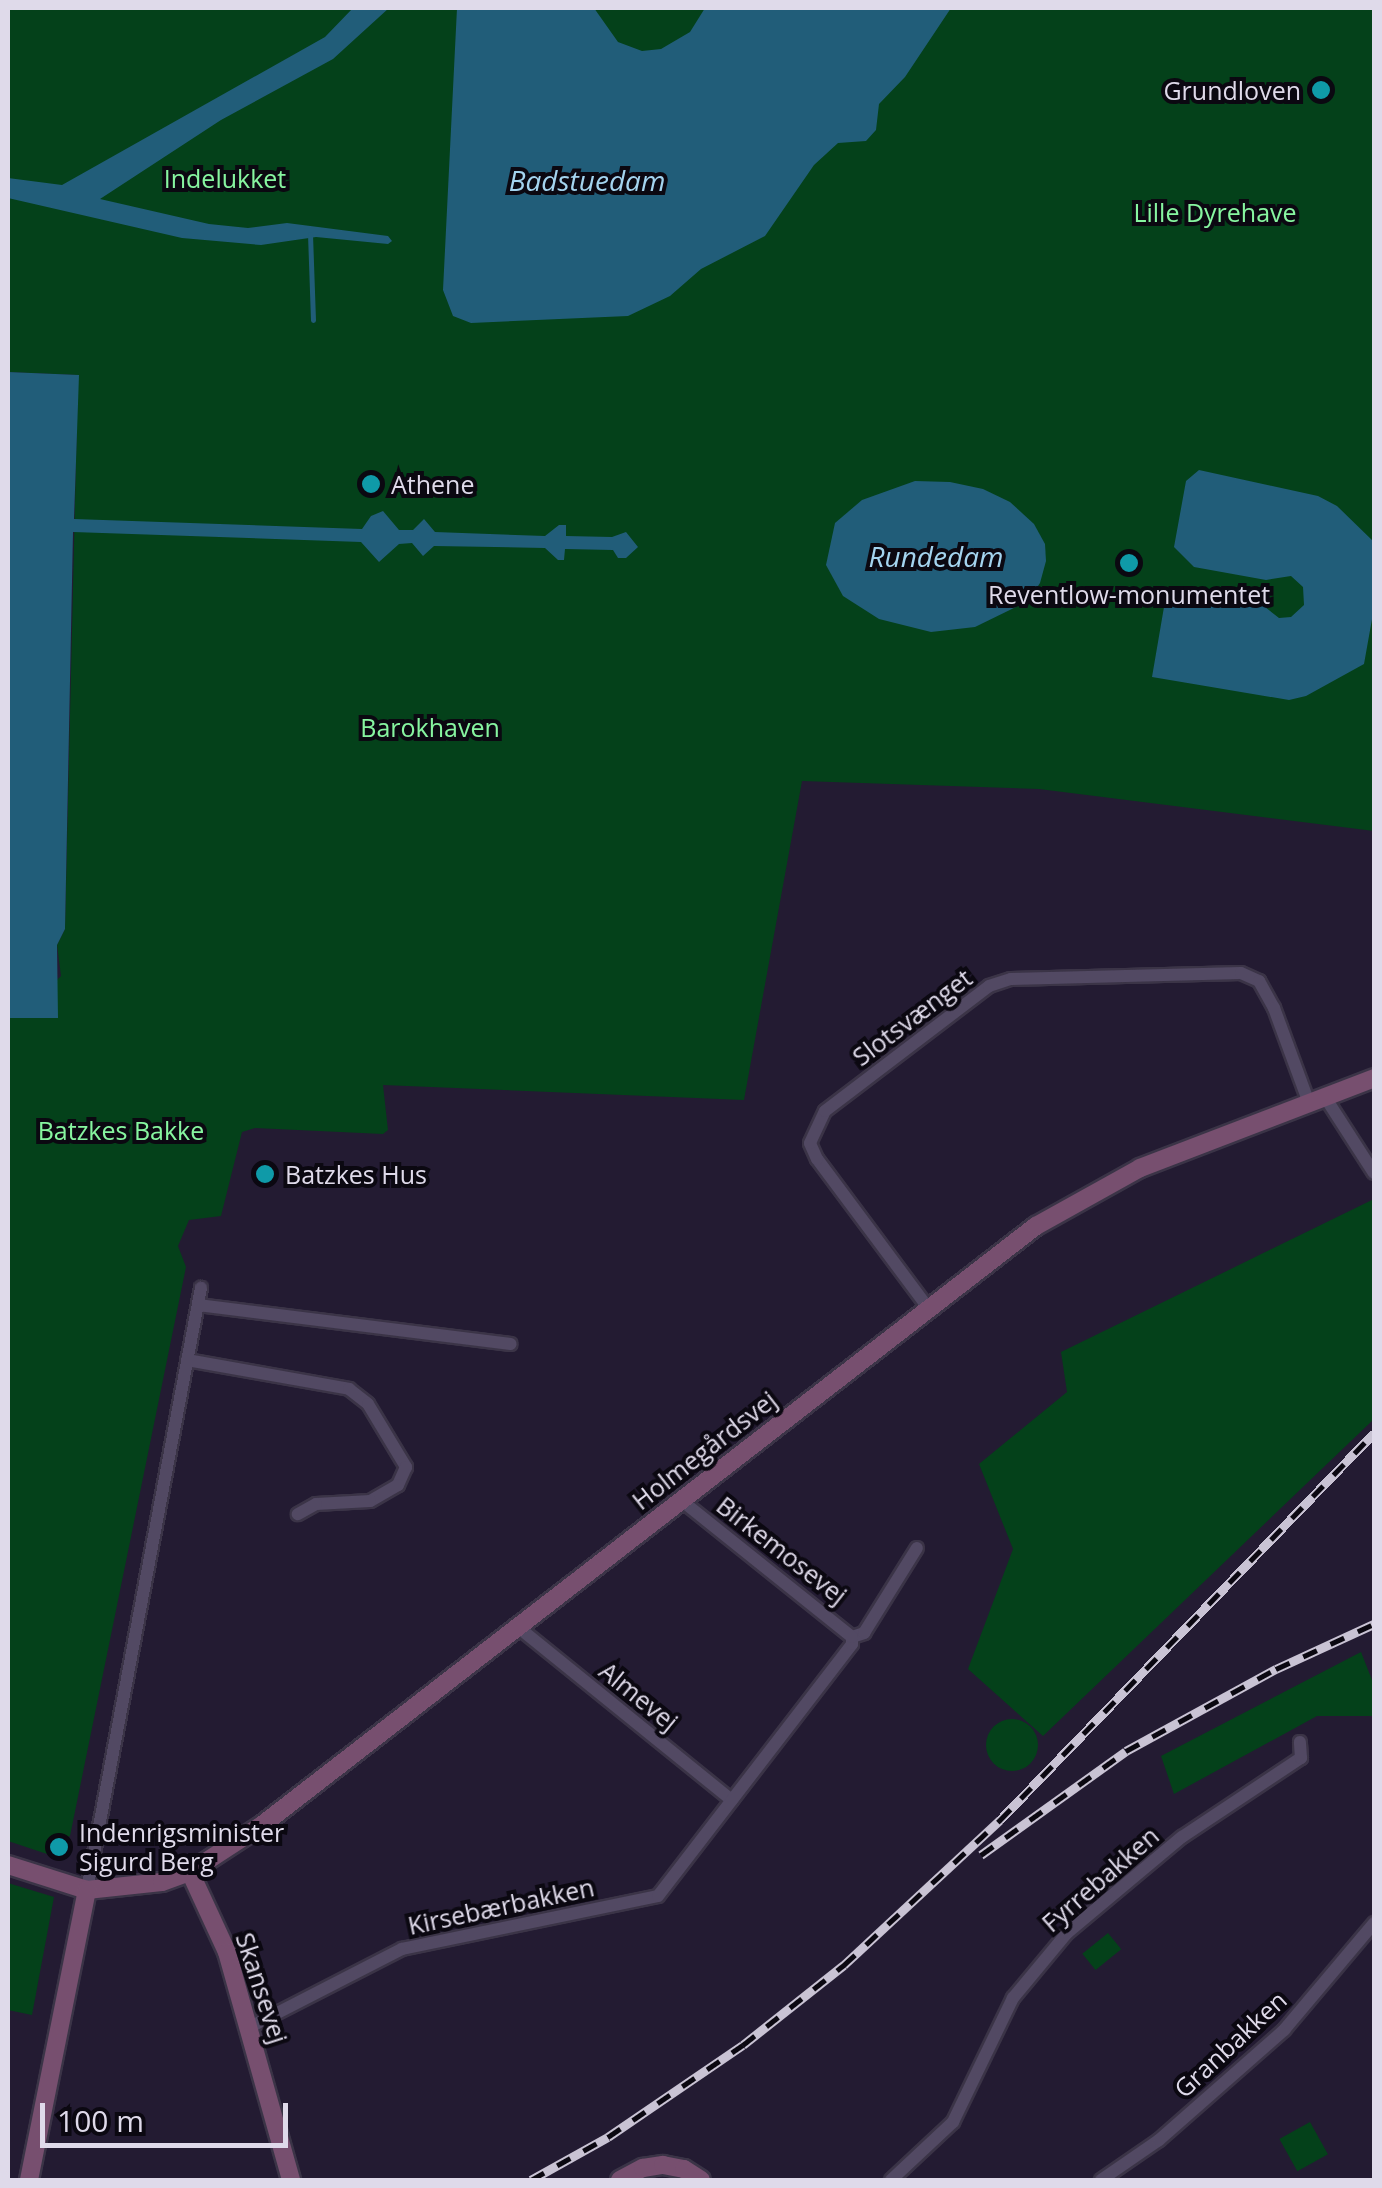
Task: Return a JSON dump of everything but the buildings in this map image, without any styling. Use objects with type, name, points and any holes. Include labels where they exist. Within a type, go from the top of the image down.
[{"type":"street","name":"Slotsvænget","points":[[928,1309],[817,1159],[810,1143],[812,1132],[825,1110],[989,986],[1011,978],[1241,973],[1259,981],[1317,1100],[1374,1173]]},
{"type":"street","name":"Holmegårdsvej","points":[[87,1890],[162,1882],[190,1872],[262,1825],[1036,1226],[1092,1191],[1140,1168],[1374,1078]]},
{"type":"street","points":[[29,2180],[201,1288]]},
{"type":"street","points":[[198,1305],[510,1344]]},
{"type":"street","points":[[188,1360],[349,1389],[368,1404],[406,1466],[398,1485],[370,1501],[316,1504],[298,1514]]},
{"type":"street","name":"Birkemosevej","points":[[680,1500],[852,1638]]},
{"type":"street","name":"Birkemosevej","points":[[732,1800],[852,1638],[864,1633],[917,1548]]},
{"type":"street","name":"Almevej","points":[[518,1627],[732,1800]]},
{"type":"street","name":"Fyrrebakken","points":[[890,2180],[953,2122],[1012,1998],[1067,1933],[1182,1837],[1301,1758],[1300,1742]]},
{"type":"street","name":"Kirsebærbakken","points":[[250,2027],[402,1949],[658,1896],[732,1800]]},
{"type":"street","points":[[8,1865],[87,1890]]},
{"type":"street","name":"Skansevej","points":[[190,1872],[227,1952],[291,2180]]},
{"type":"street","name":"Granbakken","points":[[1101,2180],[1160,2140],[1284,2030],[1374,1924]]},
{"type":"street","points":[[620,2180],[643,2168],[663,2166],[684,2169],[701,2180]]},
{"type":"green space","points":[[8,8],[1374,8],[1374,831],[1039,789],[802,781],[744,1100],[383,1085],[388,1130],[383,1134],[255,1128],[242,1132],[221,1216],[189,1220],[178,1246],[186,1267],[70,1836],[52,1843],[47,1854],[8,1841],[8,1018],[17,1017],[61,976],[57,945],[65,929],[78,375],[8,372]]},
{"type":"green space","points":[[1374,1199],[1374,1419],[1043,1736],[968,1669],[1013,1549],[979,1464],[1067,1392],[1061,1352]]},
{"type":"green space","points":[[1361,1652],[1374,1685],[1374,1716],[1317,1716],[1174,1794],[1161,1756]]},
{"type":"green space","points":[[1012,1719],[1031,1726],[1038,1745],[1031,1764],[1012,1771],[993,1764],[986,1745],[993,1726]]},
{"type":"green space","points":[[8,1883],[54,1897],[32,2015],[8,2010]]},
{"type":"green space","points":[[1108,1933],[1121,1949],[1096,1970],[1082,1954]]},
{"type":"green space","points":[[1310,2122],[1328,2154],[1297,2171],[1279,2139]]},
{"type":"water","points":[[353,8],[389,8],[333,59],[221,120],[100,199],[209,224],[248,228],[287,223],[388,236],[392,241],[388,244],[316,237],[261,245],[182,238],[8,198],[8,178],[62,185],[325,37]]},
{"type":"water","name":"Badstuedam","points":[[457,8],[594,8],[618,42],[642,51],[661,49],[690,32],[705,8],[951,8],[905,77],[879,104],[876,130],[866,141],[838,143],[814,165],[765,236],[701,269],[670,296],[628,316],[471,323],[453,316],[443,290]]},
{"type":"water","points":[[8,372],[79,375],[74,519],[362,529],[371,516],[383,511],[399,530],[413,530],[424,519],[435,532],[545,536],[559,525],[566,525],[566,536],[612,537],[626,532],[638,547],[626,558],[618,558],[613,550],[565,549],[564,560],[558,560],[545,548],[434,546],[423,556],[412,543],[399,544],[379,562],[361,542],[73,532],[65,929],[57,945],[58,1018],[8,1018]]},
{"type":"water","points":[[1199,470],[1318,496],[1337,506],[1374,542],[1374,608],[1364,664],[1306,696],[1289,700],[1152,677],[1164,607],[1187,590],[1260,603],[1279,618],[1291,617],[1304,605],[1303,587],[1291,576],[1266,580],[1194,567],[1174,547],[1186,481]]},
{"type":"water","name":"Rundedam","points":[[915,481],[950,482],[983,489],[1010,502],[1034,524],[1045,544],[1046,561],[1040,583],[1028,601],[975,627],[931,632],[879,619],[843,596],[826,565],[835,523],[862,500]]},
{"type":"waterway","points":[[310,234],[313,320]]},
{"type":"railway","points":[[531,2180],[608,2137],[743,2045],[844,1965],[1000,1820],[1374,1433]]},
{"type":"railway","points":[[981,1855],[1126,1751],[1276,1669],[1374,1624]]},
{"type":"place","name":"Grundloven","points":[[1321,90]]},
{"type":"place","name":"Athene","points":[[371,484]]},
{"type":"place","name":"Reventlow-monumentet","points":[[1129,563]]},
{"type":"place","name":"Batzkes Hus","points":[[265,1174]]},
{"type":"place","name":"Indenrigsminister Sigurd Berg","points":[[59,1847]]},
{"type":"park label","name":"Indelukket","points":[[225,178]]},
{"type":"park label","name":"Lille Dyrehave","points":[[1215,212]]},
{"type":"park label","name":"Barokhaven","points":[[430,727]]},
{"type":"park label","name":"Batzkes Bakke","points":[[121,1130]]}]
